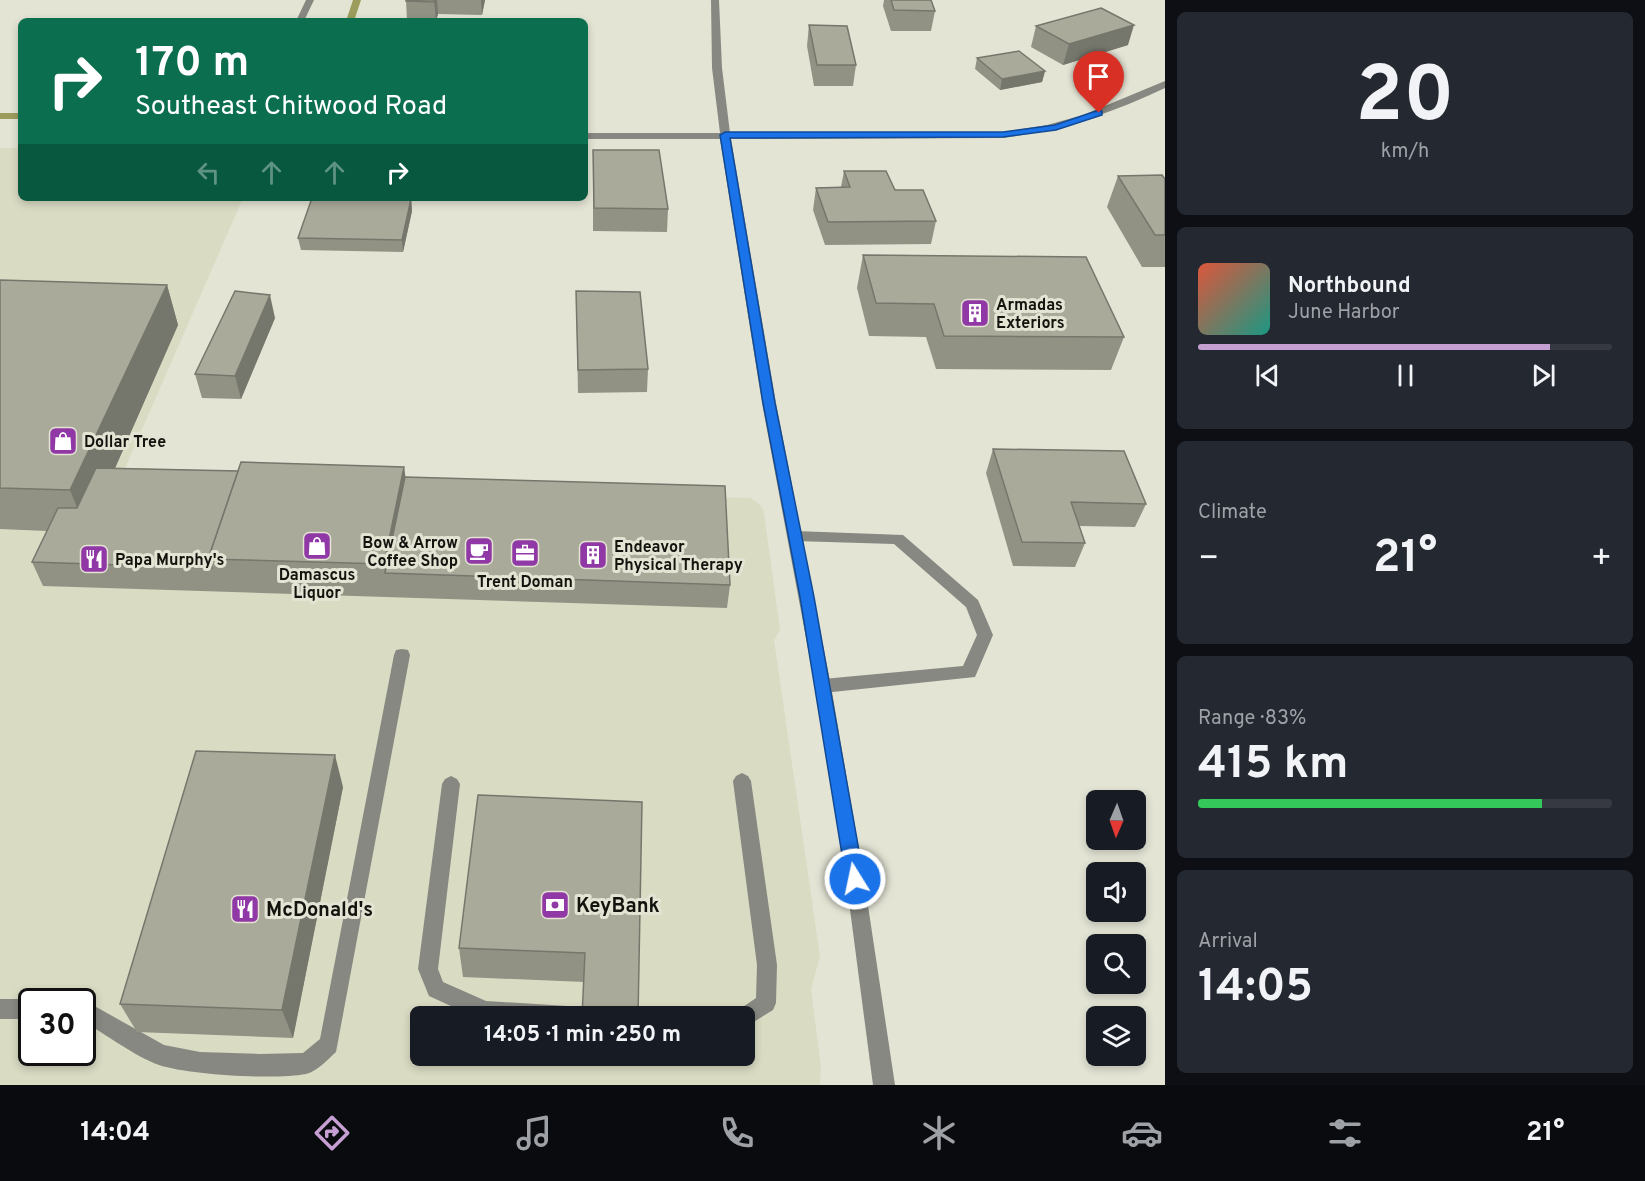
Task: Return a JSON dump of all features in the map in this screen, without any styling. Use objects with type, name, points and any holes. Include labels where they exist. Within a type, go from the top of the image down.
[{"type":"street","points":[[301,18],[310,0]]},
{"type":"street","points":[[715,0],[717,68],[725,135],[769,403],[823,686],[855,879],[884,1085]]},
{"type":"street","points":[[588,136],[1003,135],[1031,132],[1079,121],[1165,84]]},
{"type":"street","points":[[795,536],[898,540],[972,604],[985,634],[969,672],[823,686]]},
{"type":"street","points":[[96,1017],[161,1055],[200,1062],[260,1065],[307,1063],[329,1045],[402,655]]},
{"type":"street","points":[[742,781],[767,965],[766,1003],[755,1010]]},
{"type":"street","points":[[452,784],[428,969],[436,989],[474,1006]]},
{"type":"street","points":[[0,1009],[18,1009]]},
{"type":"shaded area","points":[[0,148],[18,148],[18,201],[242,201],[119,482],[751,498],[761,506],[764,513],[780,630],[774,640],[820,956],[811,989],[821,1068],[820,1085],[0,1085]]},
{"type":"building","points":[[434,0],[434,2],[406,1]]},
{"type":"building","points":[[891,0],[931,0],[935,11],[894,10]]},
{"type":"building","points":[[1101,8],[1134,25],[1069,44],[1036,26]]},
{"type":"building","points":[[809,25],[847,26],[856,65],[817,65]]},
{"type":"building","points":[[1019,51],[1045,71],[1002,79],[977,58]]},
{"type":"building","points":[[593,150],[659,150],[668,209],[594,208]]},
{"type":"building","points":[[844,171],[886,171],[895,190],[923,190],[936,221],[828,222],[816,188],[850,187]]},
{"type":"building","points":[[1162,175],[1165,179],[1165,235],[1155,235],[1118,176]]},
{"type":"building","points":[[311,201],[411,201],[402,240],[298,238]]},
{"type":"building","points":[[863,255],[1086,257],[1124,337],[944,336],[934,304],[876,303]]},
{"type":"building","name":"Dollar Tree","points":[[0,280],[167,285],[70,490],[0,488]]},
{"type":"building","points":[[235,291],[270,295],[235,376],[195,374]]},
{"type":"building","points":[[576,291],[640,292],[648,369],[578,370]]},
{"type":"building","points":[[993,449],[1124,451],[1146,504],[1071,502],[1085,543],[1022,542]]},
{"type":"building","points":[[241,462],[404,467],[384,564],[208,559]]},
{"type":"building","points":[[96,468],[238,471],[208,559],[212,568],[32,562],[58,508],[77,508]]},
{"type":"building","points":[[405,477],[725,486],[730,585],[385,573]]},
{"type":"building","name":"McDonald's","points":[[196,751],[335,755],[282,1010],[120,1004]]},
{"type":"building","name":"KeyBank","points":[[478,795],[642,802],[638,1006],[583,1006],[585,953],[459,948]]},
{"type":"waterway","points":[[351,18],[357,0]]},
{"type":"waterway","points":[[0,116],[18,116]]},
{"type":"place","name":"Armadas Exteriors","points":[[975,313]]},
{"type":"place","name":"Dollar Tree","points":[[63,441]]},
{"type":"place","name":"Damascus Liquor","points":[[317,546]]},
{"type":"place","name":"Bow & Arrow Coffee Shop","points":[[479,551]]},
{"type":"place","name":"Trent Doman","points":[[525,553]]},
{"type":"place","name":"Endeavor Physical Therapy","points":[[593,555]]},
{"type":"place","name":"Papa Murphy's","points":[[94,559]]},
{"type":"place","name":"KeyBank","points":[[555,905]]},
{"type":"place","name":"McDonald's","points":[[245,909]]},
{"type":"route","points":[[855,879],[807,597],[769,403],[725,135],[1003,135],[1056,127],[1099,113]]}]
